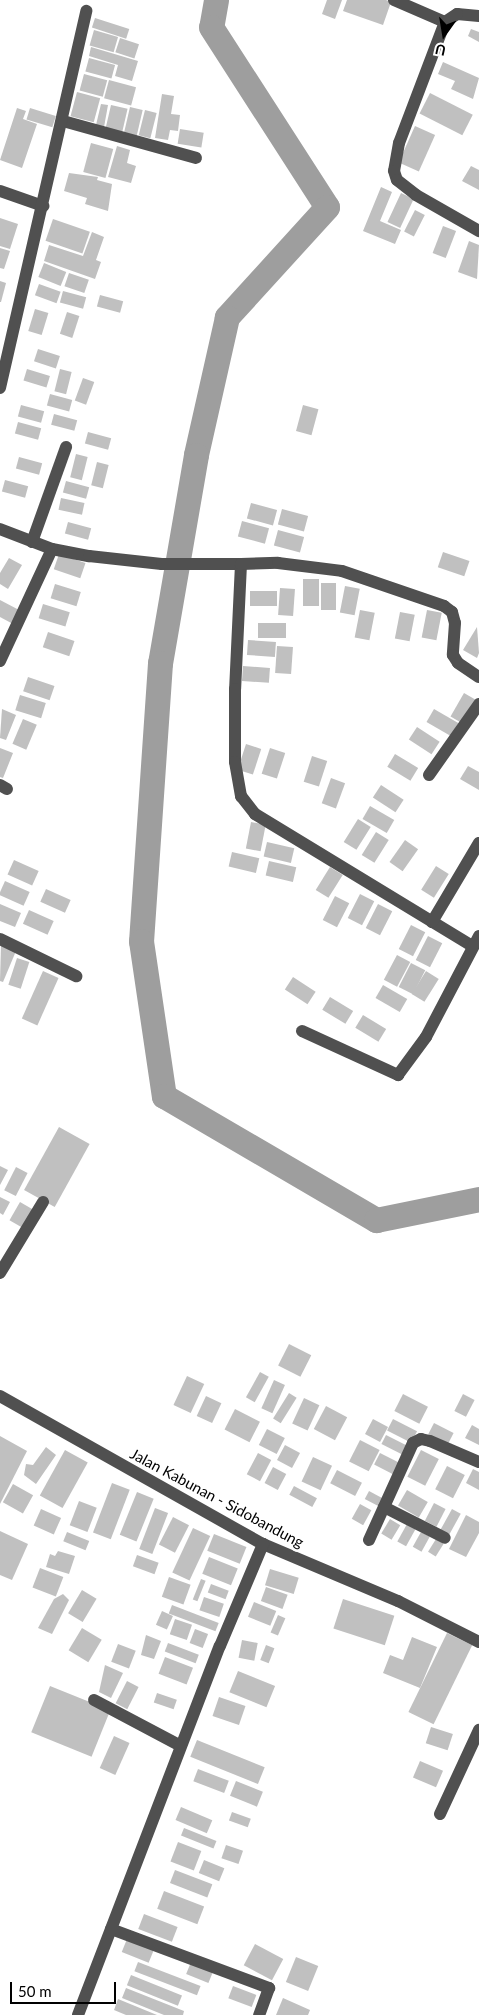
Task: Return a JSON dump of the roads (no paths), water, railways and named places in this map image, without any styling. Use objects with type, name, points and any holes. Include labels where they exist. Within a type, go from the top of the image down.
[{"type":"street","points":[[394,0],[445,22]]},
{"type":"street","points":[[0,388],[86,11]]},
{"type":"street","points":[[479,16],[457,14],[445,22],[399,143],[394,171],[397,180],[416,196],[479,231]]},
{"type":"street","points":[[62,121],[196,158]]},
{"type":"street","points":[[0,191],[43,206]]},
{"type":"street","points":[[32,542],[66,447]]},
{"type":"street","points":[[0,529],[52,549],[162,564],[194,566],[278,563],[342,571],[444,606],[452,612],[455,623],[453,655],[458,663],[479,677]]},
{"type":"street","points":[[0,661],[52,549]]},
{"type":"street","points":[[241,564],[235,762],[241,796],[255,814],[432,922],[475,941],[426,1037],[398,1075],[302,1031]]},
{"type":"street","points":[[430,775],[479,704]]},
{"type":"street","points":[[432,922],[479,843]]},
{"type":"street","points":[[0,939],[76,976]]},
{"type":"street","points":[[0,1272],[43,1202]]},
{"type":"street","name":"Jalan Kabunan - Sidobandung","points":[[0,1396],[263,1544],[405,1604],[479,1642]]},
{"type":"street","points":[[369,1540],[413,1443],[421,1439],[479,1462]]},
{"type":"street","points":[[384,1507],[445,1538]]},
{"type":"street","points":[[78,2015],[181,1746],[263,1544]]},
{"type":"street","points":[[94,1700],[181,1746]]},
{"type":"street","points":[[440,1814],[479,1730]]},
{"type":"street","points":[[111,1929],[269,1988],[258,2015]]},
{"type":"waterway","points":[[216,0],[211,27],[327,207],[227,317],[196,455],[160,663],[141,941],[164,1096],[376,1220],[479,1199]]}]
